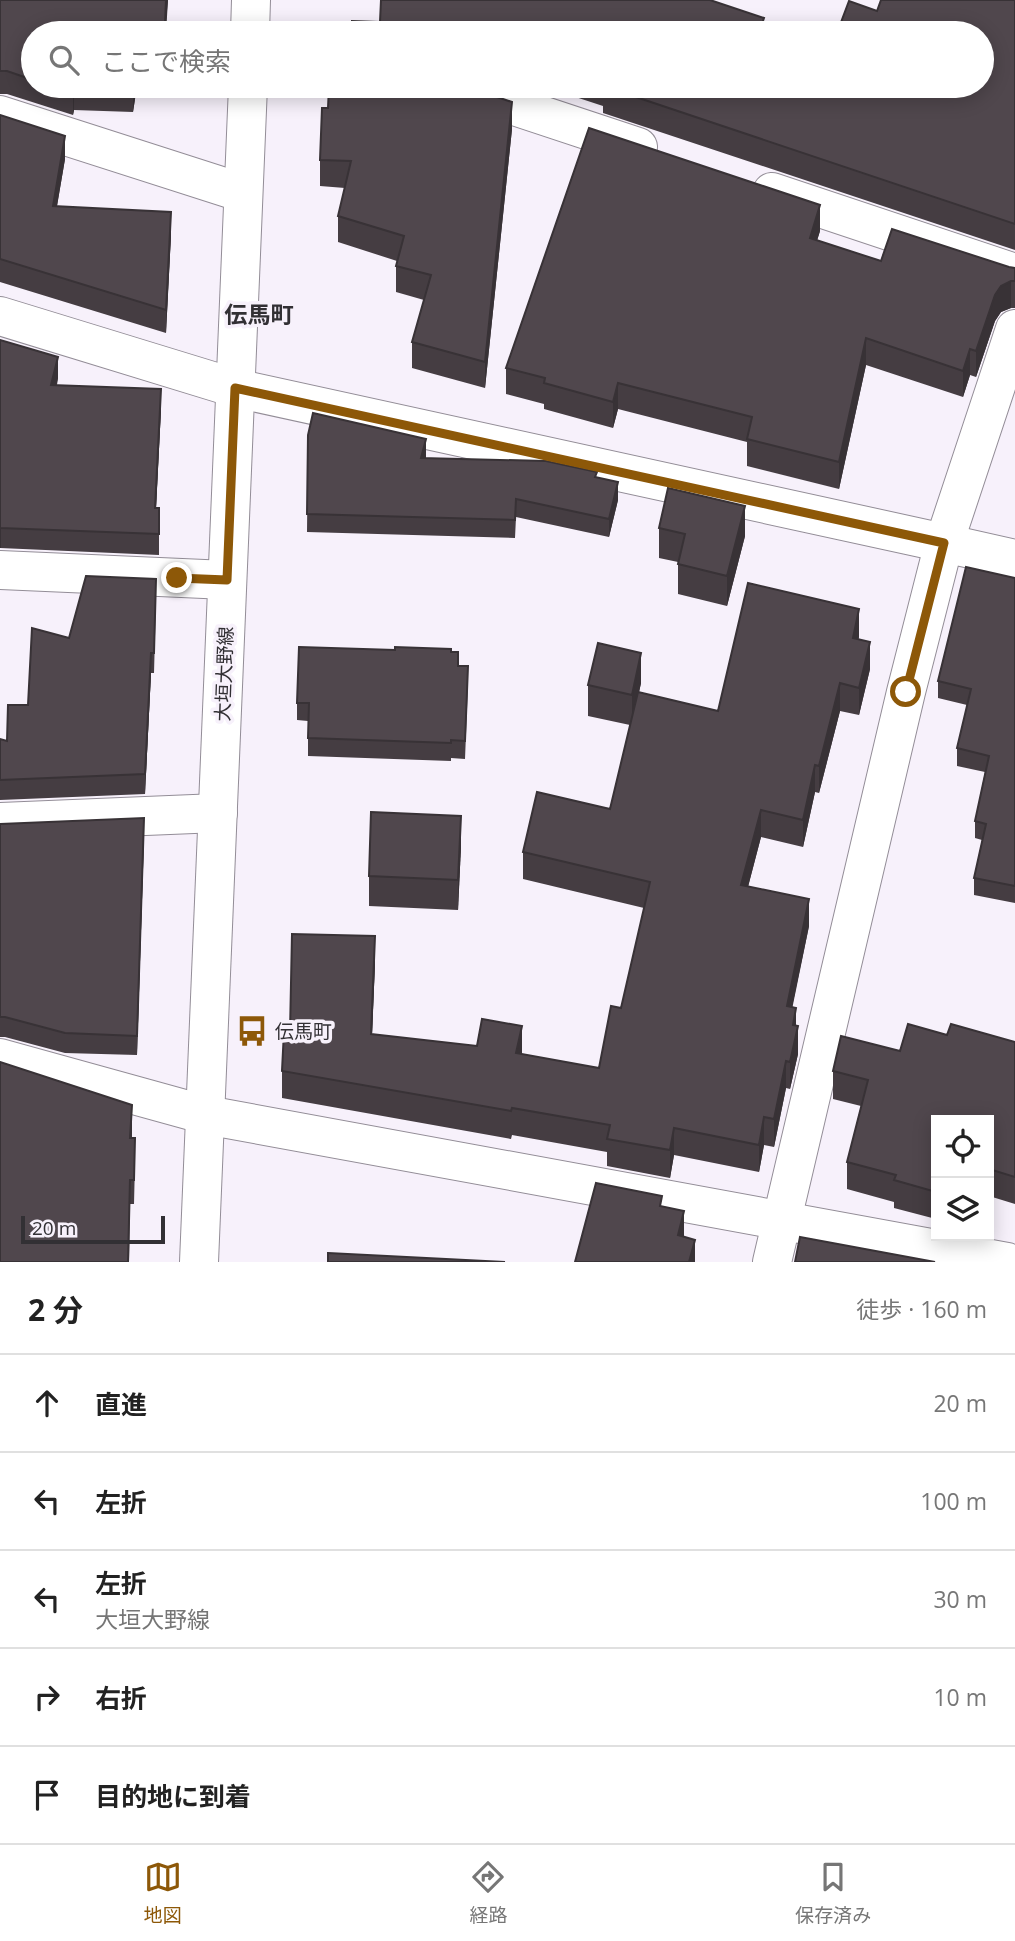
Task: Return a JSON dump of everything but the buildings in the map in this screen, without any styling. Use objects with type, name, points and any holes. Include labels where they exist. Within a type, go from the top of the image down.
[{"type":"street","points":[[250,21],[251,0]]},
{"type":"street","name":"大垣大野線","points":[[199,1262],[247,98]]},
{"type":"street","points":[[490,98],[676,160]]},
{"type":"street","points":[[0,115],[243,193]]},
{"type":"street","points":[[741,181],[1015,273]]},
{"type":"street","points":[[0,316],[235,388],[1015,559]]},
{"type":"street","points":[[772,1262],[906,692],[944,543],[1015,329]]},
{"type":"street","points":[[0,570],[227,580]]},
{"type":"street","points":[[0,822],[218,813]]},
{"type":"street","points":[[0,1058],[206,1115],[1007,1262]]},
{"type":"place","name":"伝馬町","points":[[252,1031]]},
{"type":"district","name":"伝馬町","points":[[259,314]]},
{"type":"route","points":[[177,578],[227,580],[235,388],[944,543],[906,692]]}]
